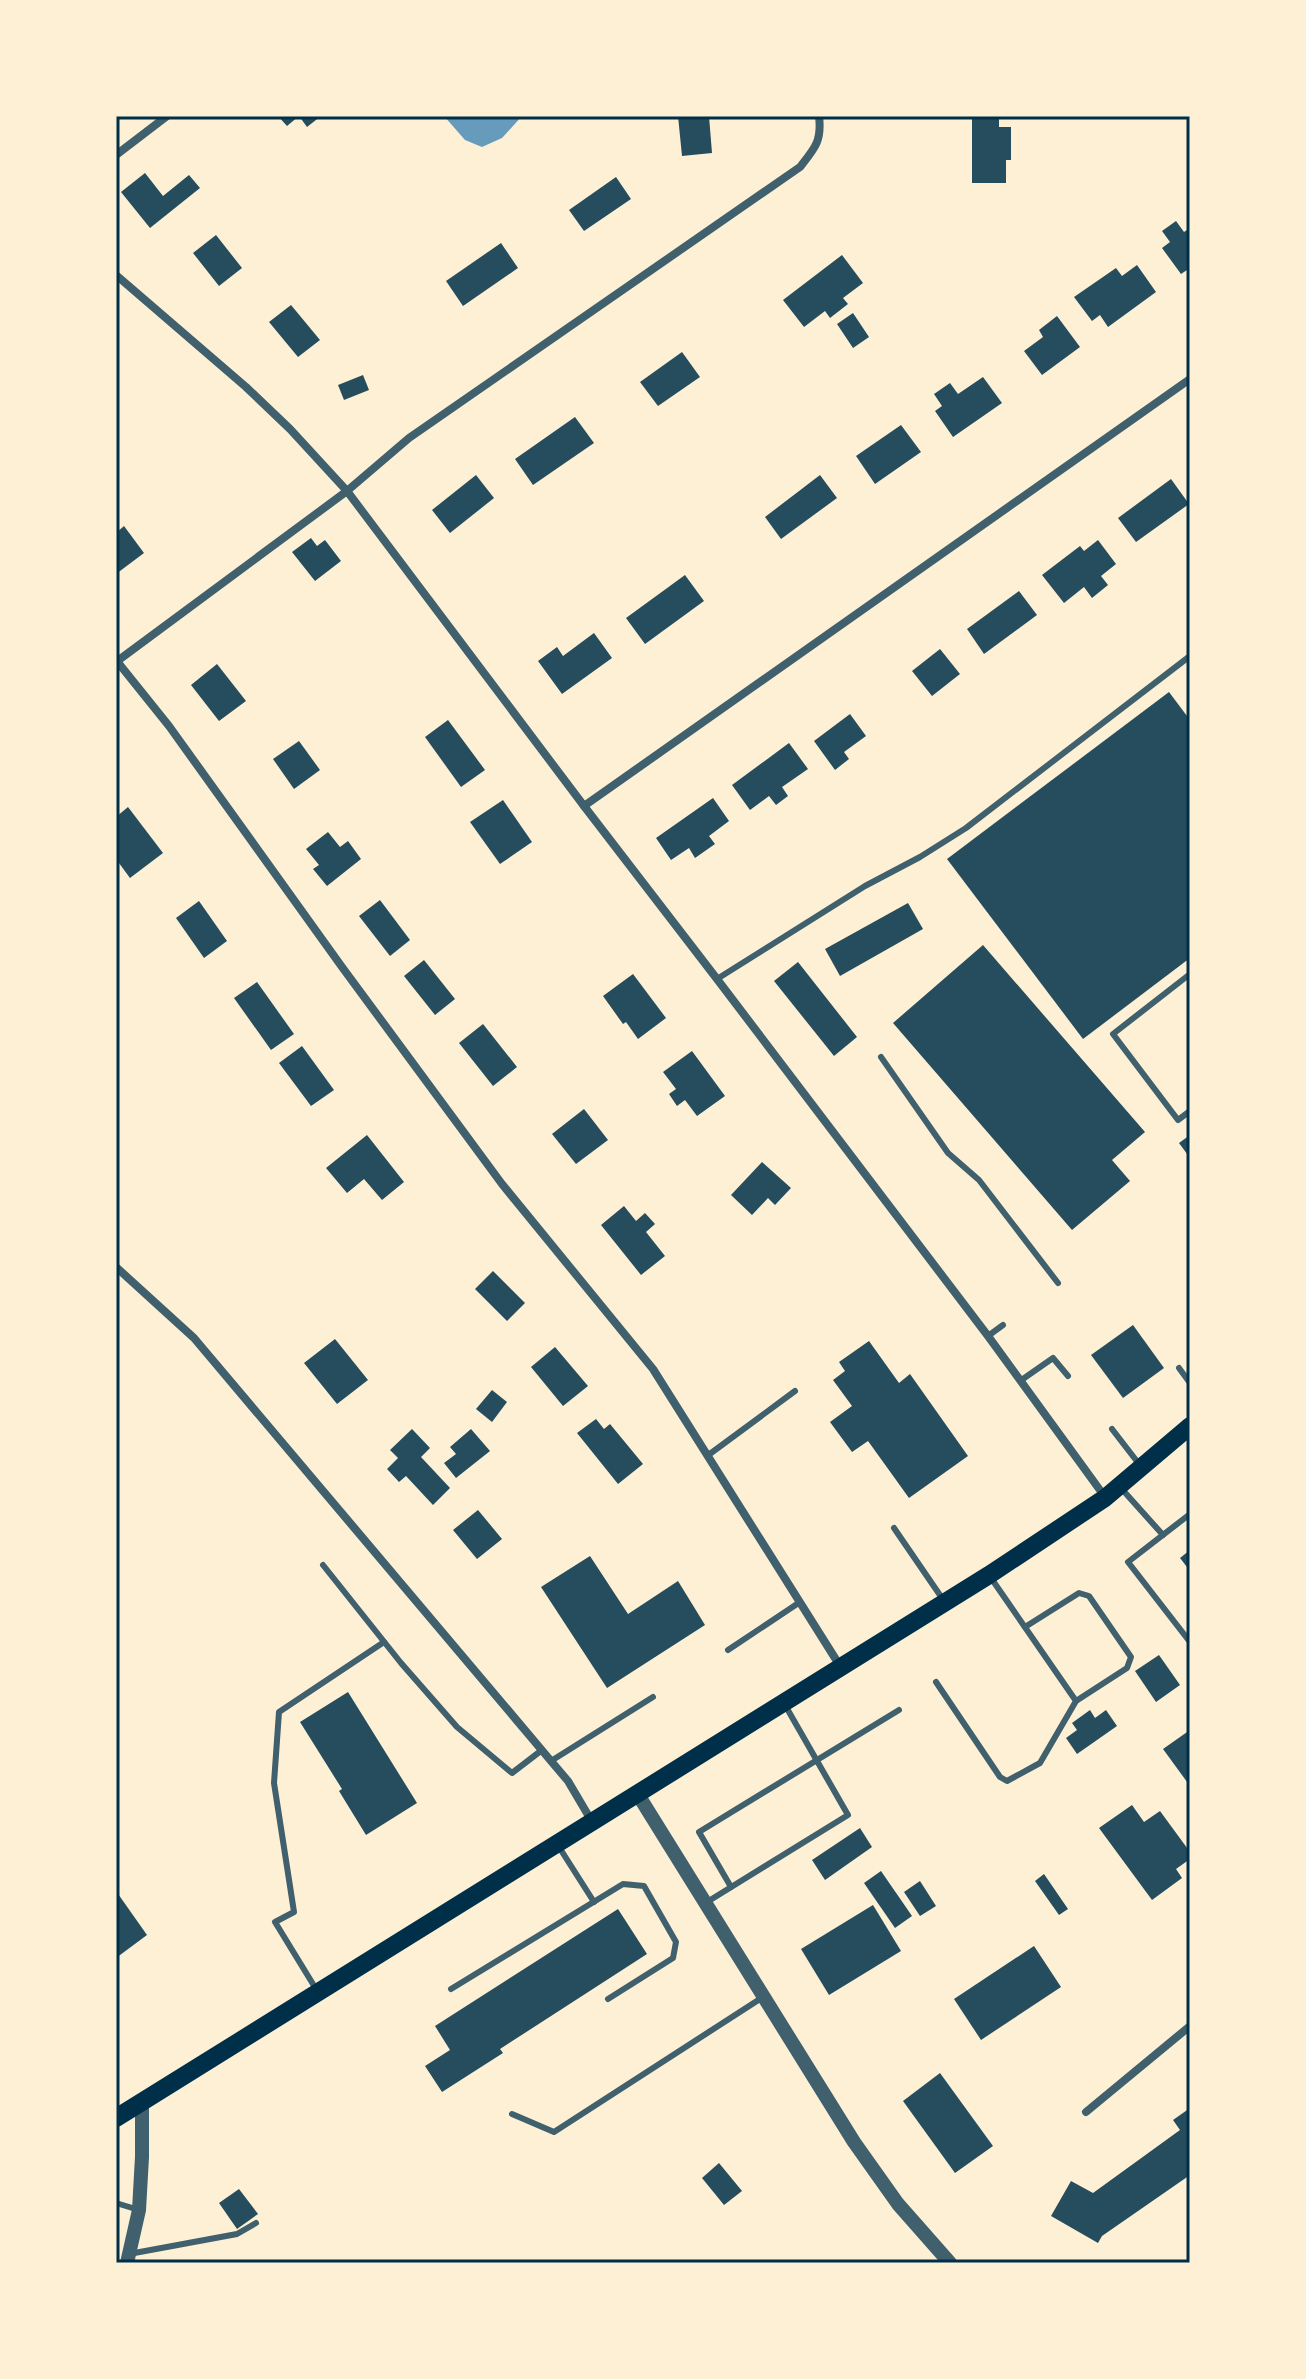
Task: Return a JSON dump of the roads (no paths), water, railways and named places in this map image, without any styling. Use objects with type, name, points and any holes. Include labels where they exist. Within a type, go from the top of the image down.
[{"type":"main road","points":[[116,2118],[989,1575],[1112,1492],[1190,1426]]},
{"type":"street","points":[[116,155],[167,116]]},
{"type":"street","points":[[819,116],[821,134],[800,167],[409,438],[347,491],[116,661],[169,726],[502,1184],[653,1369],[840,1666]]},
{"type":"street","points":[[116,275],[246,387],[347,491],[1020,1381],[1112,1492]]},
{"type":"street","points":[[584,806],[1190,379]]},
{"type":"street","points":[[116,1267],[194,1338],[568,1781],[592,1822]]},
{"type":"street","points":[[637,1793],[854,2142],[898,2204],[950,2263]]},
{"type":"street","points":[[1086,2112],[1190,2026]]},
{"type":"street","points":[[128,2259],[139,2210],[142,2102]]},
{"type":"lane","points":[[717,979],[865,886],[966,828],[1190,656]]},
{"type":"lane","points":[[1190,974],[1113,1034],[1178,1120],[1190,1111]]},
{"type":"lane","points":[[881,1057],[948,1153],[979,1180],[1058,1283]]},
{"type":"lane","points":[[988,1336],[1003,1325]]},
{"type":"lane","points":[[1020,1381],[1053,1358],[1068,1376]]},
{"type":"lane","points":[[1179,1368],[1190,1383]]},
{"type":"lane","points":[[707,1456],[795,1391]]},
{"type":"lane","points":[[1112,1429],[1142,1467]]},
{"type":"lane","points":[[1112,1492],[1163,1535]]},
{"type":"lane","points":[[1190,1514],[1128,1562],[1190,1642]]},
{"type":"lane","points":[[894,1528],[945,1602]]},
{"type":"lane","points":[[323,1565],[457,1727],[512,1773],[542,1750]]},
{"type":"lane","points":[[989,1575],[1076,1701]]},
{"type":"lane","points":[[936,1682],[1000,1777],[1007,1781],[1040,1763],[1076,1701],[1127,1668],[1131,1657],[1089,1596],[1079,1593],[1025,1627]]},
{"type":"lane","points":[[728,1650],[800,1602]]},
{"type":"lane","points":[[318,1992],[275,1922],[294,1912],[274,1783],[279,1712],[384,1642]]},
{"type":"lane","points":[[551,1761],[653,1697]]},
{"type":"lane","points":[[705,1903],[848,1815],[783,1702]]},
{"type":"lane","points":[[731,1887],[699,1832],[899,1710]]},
{"type":"lane","points":[[557,1844],[594,1902]]},
{"type":"lane","points":[[451,1989],[623,1884],[644,1886],[676,1942],[673,1958],[608,1999]]},
{"type":"lane","points":[[512,2114],[554,2132],[763,1997]]},
{"type":"lane","points":[[116,2214],[118,2204],[139,2210]]},
{"type":"lane","points":[[128,2259],[237,2234],[256,2223]]},
{"type":"water","points":[[444,116],[522,116],[502,138],[482,147],[465,140]]}]
